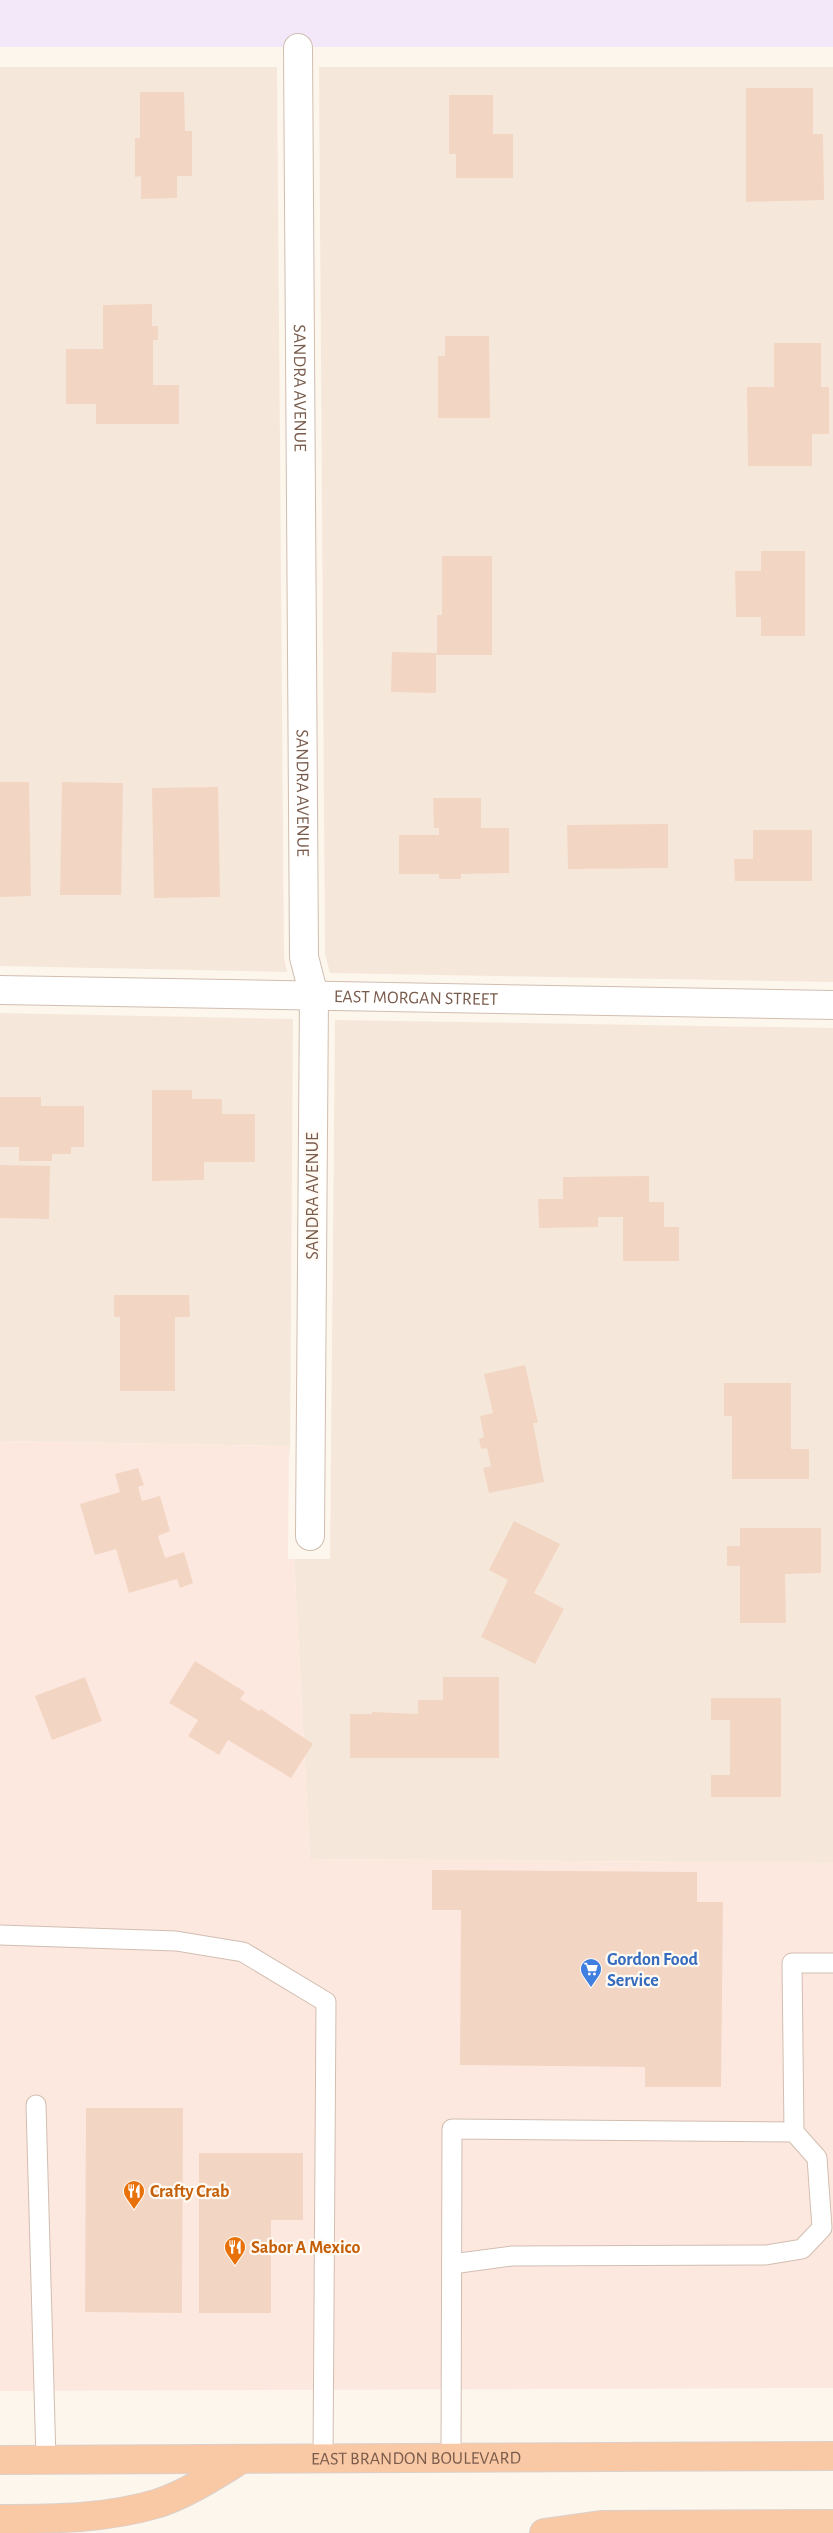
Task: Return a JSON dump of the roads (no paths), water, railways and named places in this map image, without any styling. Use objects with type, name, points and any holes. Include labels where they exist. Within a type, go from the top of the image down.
[{"type":"highway","name":"EAST BRANDON BOULEVARD","points":[[0,2460],[833,2456]]},
{"type":"highway","points":[[0,2519],[68,2519],[119,2512],[160,2503],[206,2481],[240,2460]]},
{"type":"highway","points":[[544,2533],[601,2525],[833,2524]]},
{"type":"street","name":"SANDRA AVENUE","points":[[298,48],[304,957],[314,996],[310,1536]]},
{"type":"street","name":"EAST MORGAN STREET","points":[[0,990],[833,1005]]},
{"type":"lane","points":[[0,1935],[176,1941],[243,1952],[326,2002],[324,2459]]},
{"type":"lane","points":[[452,2264],[512,2256],[766,2254],[802,2248],[822,2228],[817,2158],[794,2132],[792,1963],[833,1963]]},
{"type":"lane","points":[[36,2105],[46,2460]]},
{"type":"lane","points":[[451,2459],[452,2129],[794,2132]]},
{"type":"place","name":"Gordon Food Service","points":[[591,1988]]},
{"type":"place","name":"Crafty Crab","points":[[134,2210]]},
{"type":"place","name":"Sabor A Mexico","points":[[235,2266]]}]
